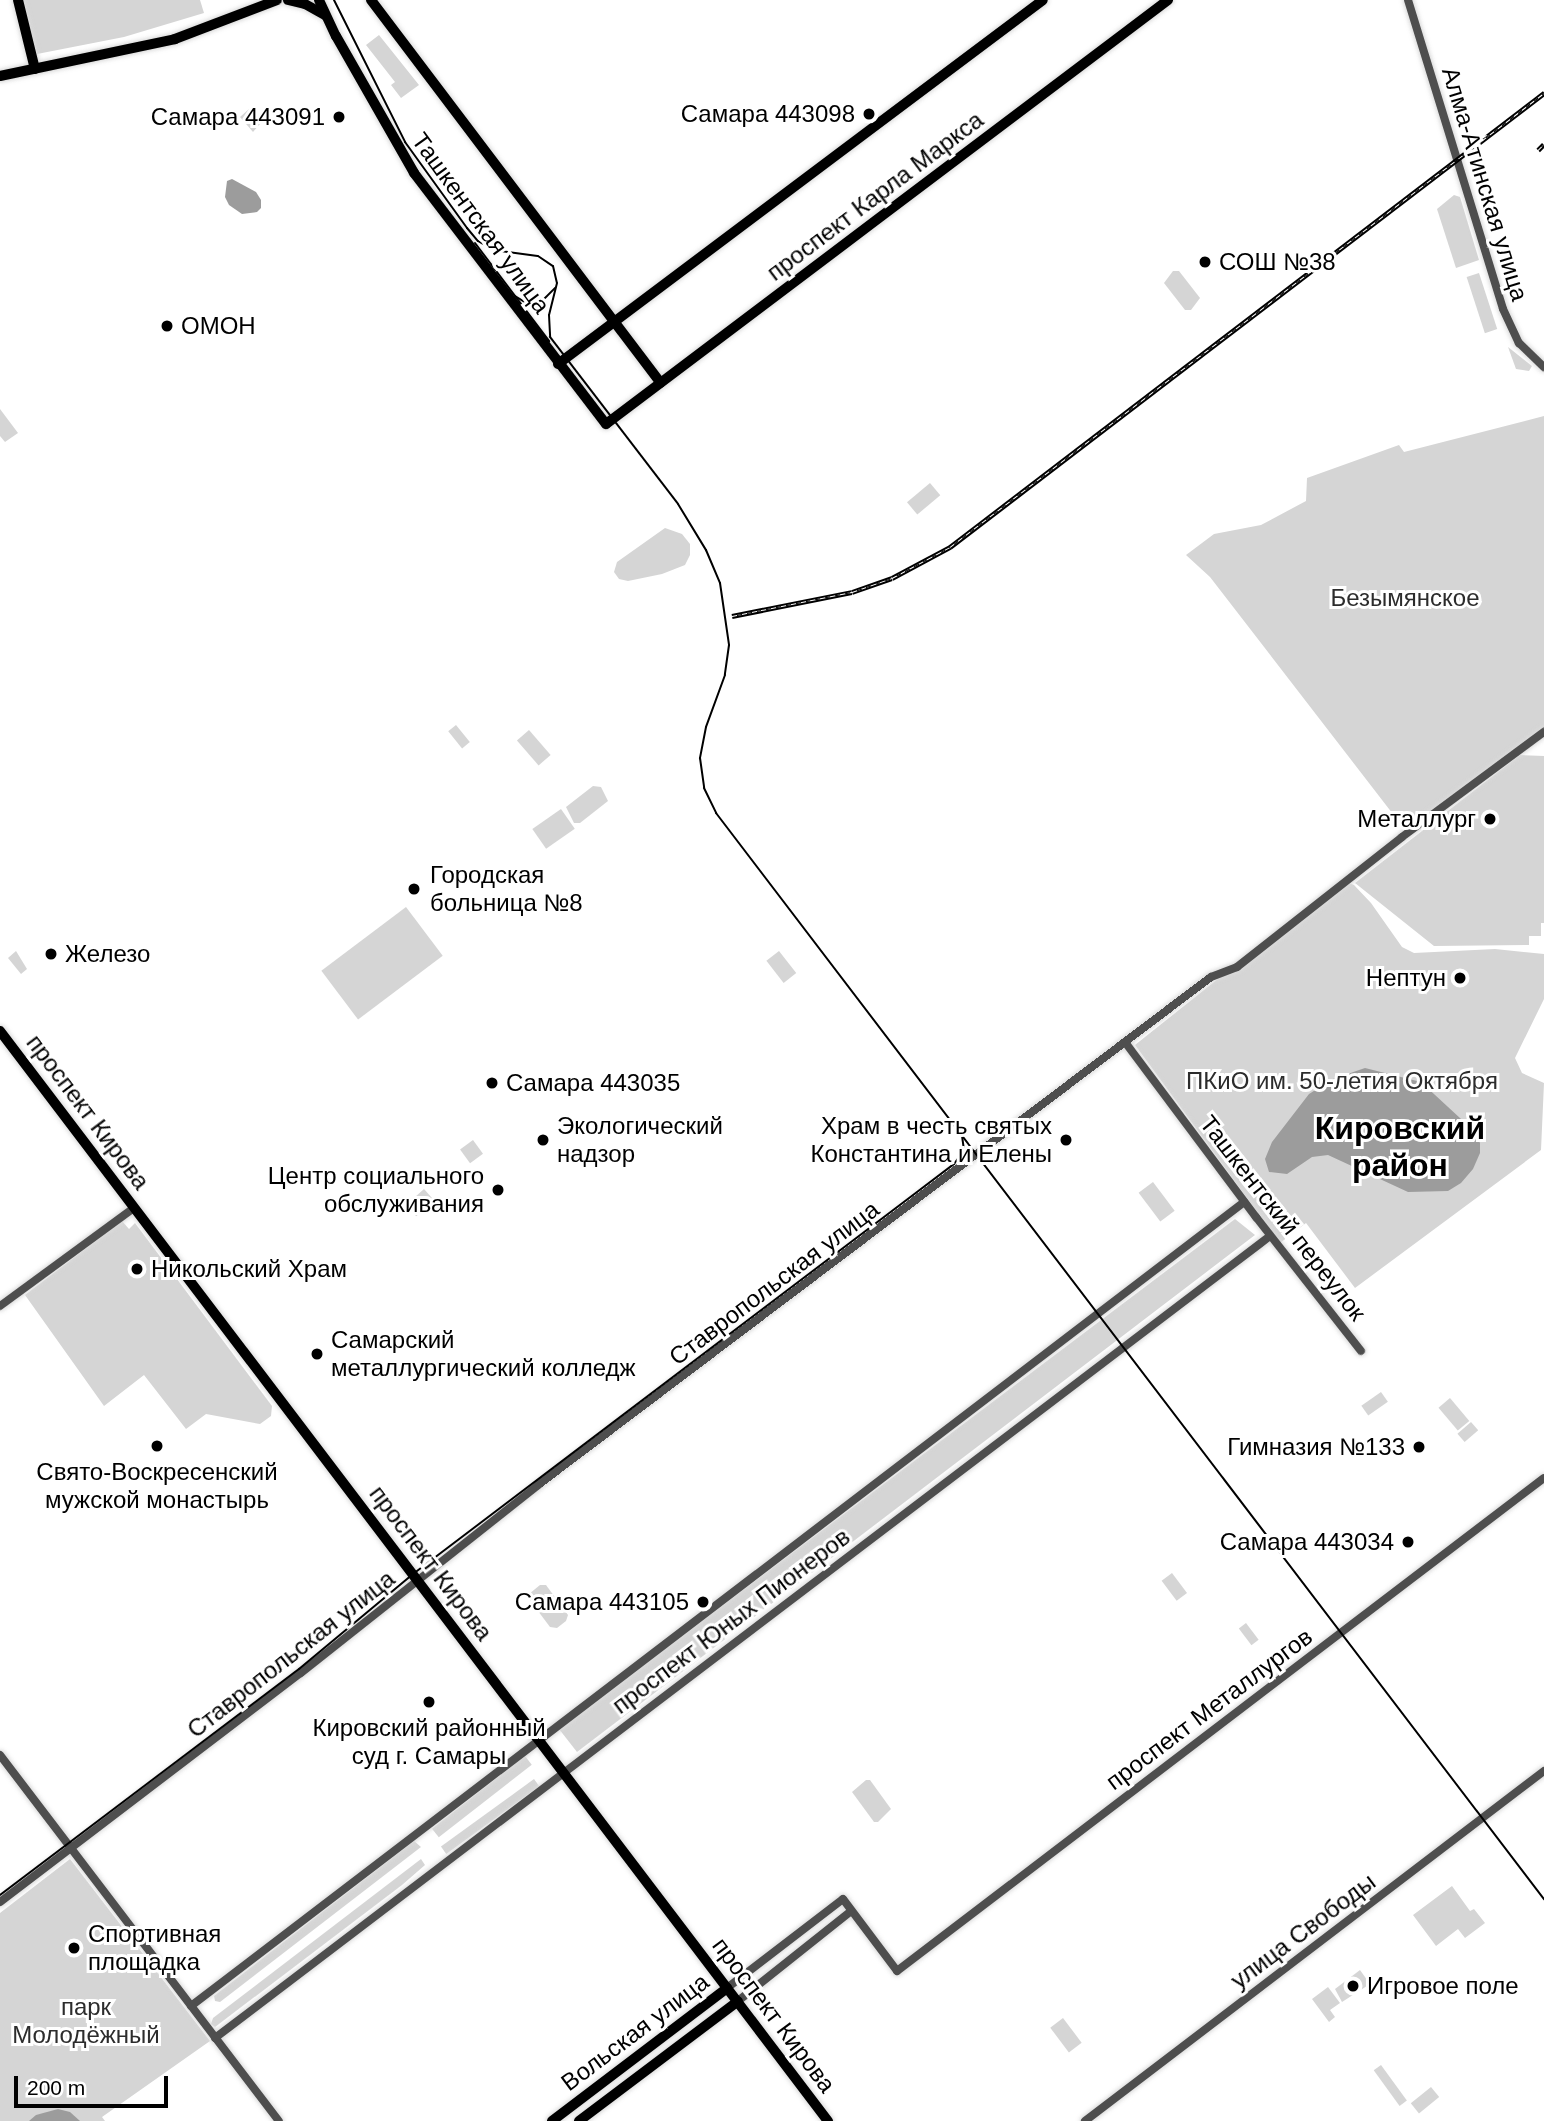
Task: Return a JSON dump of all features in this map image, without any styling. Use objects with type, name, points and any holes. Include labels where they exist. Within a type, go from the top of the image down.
[{"type":"main road","points":[[18,0],[35,69]]},
{"type":"main road","points":[[0,76],[175,39],[277,0]]},
{"type":"main road","points":[[288,0],[304,4],[325,16]]},
{"type":"main road","name":"Ташкентская улица","points":[[319,0],[325,16],[414,173],[606,424]]},
{"type":"main road","name":"Ташкентская улица","points":[[371,0],[661,383]]},
{"type":"main road","points":[[558,364],[1043,0]]},
{"type":"main road","name":"проспект Карла Маркса","points":[[606,424],[1168,0]]},
{"type":"main road","name":"проспект Кирова","points":[[0,1031],[828,2121]]},
{"type":"main road","name":"Вольская улица","points":[[552,2121],[727,1988]]},
{"type":"main road","name":"Вольская улица","points":[[579,2121],[738,2001]]},
{"type":"street","name":"Алма-Атинская улица","points":[[1408,0],[1503,309],[1519,343],[1544,368]]},
{"type":"street","name":"Ставропольская улица","points":[[0,1902],[538,1485],[1211,977],[1237,967],[1402,836],[1544,732]]},
{"type":"street","name":"Ташкентский переулок","points":[[1125,1042],[1244,1202],[1360,1351]]},
{"type":"street","name":"проспект Юных Пионеров","points":[[191,2006],[1244,1202]]},
{"type":"street","points":[[0,1306],[134,1208]]},
{"type":"street","name":"проспект Юных Пионеров","points":[[215,2038],[1270,1236]]},
{"type":"street","name":"проспект Металлургов","points":[[851,1911],[897,1971],[1544,1478]]},
{"type":"street","points":[[0,1755],[279,2121]]},
{"type":"street","name":"улица Свободы","points":[[1085,2121],[1544,1771]]},
{"type":"street","name":"Вольская улица","points":[[727,1988],[843,1899],[851,1911],[738,2001]]},
{"type":"green space","points":[[22,0],[200,0],[204,13],[124,37],[37,54]]},
{"type":"green space","points":[[379,35],[419,85],[401,98],[391,85],[395,82],[366,45]]},
{"type":"green space","points":[[249,109],[260,124],[253,132],[240,117]]},
{"type":"green space","points":[[1454,195],[1460,197],[1479,260],[1456,268],[1437,209]]},
{"type":"green space","points":[[1173,271],[1179,271],[1200,298],[1191,310],[1185,310],[1164,283]]},
{"type":"green space","points":[[1479,273],[1497,329],[1485,333],[1467,277]]},
{"type":"green space","points":[[1508,347],[1532,366],[1529,371],[1516,369]]},
{"type":"green space","points":[[0,409],[18,433],[5,442],[0,436]]},
{"type":"green space","name":"Безымянское","points":[[1544,416],[1544,728],[1406,831],[1210,577],[1186,555],[1214,534],[1261,525],[1306,501],[1307,478],[1399,445],[1404,452]]},
{"type":"green space","points":[[930,483],[940,495],[917,515],[907,502]]},
{"type":"green space","points":[[665,528],[682,534],[690,544],[690,555],[685,565],[662,574],[628,581],[619,579],[614,572],[617,562]]},
{"type":"green space","points":[[456,725],[470,742],[462,748],[448,731]]},
{"type":"green space","points":[[529,730],[551,755],[539,765],[517,740]]},
{"type":"green space","name":"Металлург","points":[[1520,755],[1544,756],[1544,923],[1541,923],[1541,936],[1529,936],[1529,945],[1434,946],[1355,883]]},
{"type":"green space","points":[[593,786],[601,787],[608,801],[580,823],[574,823],[566,807]]},
{"type":"green space","points":[[561,809],[575,829],[546,849],[532,829]]},
{"type":"green space","name":"ПКиО им. 50-летия Октября","points":[[1342,880],[1354,885],[1371,903],[1402,947],[1414,953],[1495,949],[1544,954],[1544,999],[1515,1058],[1522,1073],[1544,1083],[1541,1150],[1355,1288],[1306,1223],[1280,1243],[1135,1045]]},
{"type":"green space","points":[[406,907],[443,956],[358,1020],[321,971]]},
{"type":"green space","points":[[16,951],[27,969],[21,974],[8,958]]},
{"type":"green space","points":[[779,951],[796,973],[784,983],[766,961]]},
{"type":"green space","points":[[473,1140],[483,1154],[470,1163],[460,1149]]},
{"type":"green space","points":[[1153,1182],[1175,1211],[1160,1222],[1139,1193]]},
{"type":"green space","points":[[424,1189],[434,1200],[416,1216],[406,1205]]},
{"type":"green space","points":[[1235,1219],[1255,1235],[577,1752],[559,1729]]},
{"type":"green space","points":[[122,1221],[129,1229],[135,1223],[272,1406],[271,1416],[260,1424],[206,1414],[186,1429],[144,1375],[104,1406],[25,1295]]},
{"type":"green space","points":[[1381,1392],[1388,1402],[1368,1416],[1361,1406]]},
{"type":"green space","points":[[1450,1398],[1469,1421],[1458,1431],[1439,1408]]},
{"type":"green space","points":[[1471,1422],[1478,1430],[1465,1442],[1457,1434]]},
{"type":"green space","points":[[1172,1573],[1187,1593],[1177,1601],[1162,1581]]},
{"type":"green space","points":[[540,1585],[546,1585],[568,1615],[566,1621],[557,1628],[550,1627],[529,1599],[529,1594]]},
{"type":"green space","points":[[1246,1623],[1259,1640],[1251,1645],[1239,1628]]},
{"type":"green space","points":[[525,1756],[532,1765],[439,1837],[432,1829]]},
{"type":"green space","points":[[534,1779],[539,1786],[446,1854],[441,1847]]},
{"type":"green space","points":[[866,1780],[870,1780],[891,1809],[878,1822],[874,1822],[852,1792]]},
{"type":"green space","points":[[414,1841],[421,1847],[220,2002],[215,2001],[214,1996]]},
{"type":"green space","name":"парк Молодёжный","points":[[70,1859],[210,2041],[102,2117],[105,2121],[0,2121],[0,1913]]},
{"type":"green space","points":[[421,1859],[425,1865],[402,1885],[215,2027],[211,2024],[213,2018]]},
{"type":"green space","points":[[1452,1886],[1470,1911],[1474,1909],[1485,1923],[1465,1938],[1458,1929],[1436,1946],[1413,1915]]},
{"type":"green space","name":"Игровое поле","points":[[1360,1970],[1370,1984],[1342,2002],[1335,1989]]},
{"type":"green space","points":[[1328,1987],[1340,2003],[1330,2010],[1335,2017],[1329,2022],[1312,1999]]},
{"type":"green space","points":[[1063,2018],[1082,2043],[1069,2052],[1050,2028]]},
{"type":"green space","points":[[1381,2065],[1407,2101],[1400,2106],[1374,2070]]},
{"type":"green space","points":[[1431,2087],[1439,2097],[1419,2113],[1411,2103]]},
{"type":"shaded area","points":[[232,179],[256,192],[261,200],[261,208],[257,212],[242,214],[229,205],[225,197],[227,181]]},
{"type":"shaded area","points":[[1365,1068],[1421,1082],[1474,1131],[1480,1143],[1480,1153],[1473,1169],[1461,1183],[1448,1191],[1408,1192],[1328,1155],[1312,1157],[1287,1174],[1269,1172],[1265,1159],[1272,1142],[1309,1094],[1333,1079]]},
{"type":"shaded area","points":[[58,2109],[70,2112],[80,2121],[29,2121],[36,2115]]},
{"type":"tram line","points":[[334,0],[405,142],[467,228],[478,241],[493,250],[538,256],[553,266],[557,283],[549,315],[550,337],[678,504],[706,550],[720,583],[729,645],[725,675],[706,727],[700,758],[704,788],[716,813],[1544,1899]]},
{"type":"tram line","points":[[475,243],[549,341]]},
{"type":"tram line","points":[[515,296],[526,303],[541,302],[555,288]]},
{"type":"tram line","points":[[0,1895],[299,1669],[413,1574],[954,1164],[964,1150],[962,1135]]},
{"type":"railway","points":[[732,616],[852,592],[892,578],[950,547],[1544,93]]},
{"type":"railway","points":[[1538,150],[1544,144]]},
{"type":"place","name":"Самара 443098","points":[[869,114]]},
{"type":"place","name":"Самара 443091","points":[[339,117]]},
{"type":"place","name":"СОШ №38","points":[[1205,262]]},
{"type":"place","name":"ОМОН","points":[[167,326]]},
{"type":"place","name":"Металлург","points":[[1490,819]]},
{"type":"place","name":"Городская больница №8","points":[[414,889]]},
{"type":"place","name":"Железо","points":[[51,954]]},
{"type":"place","name":"Нептун","points":[[1460,978]]},
{"type":"place","name":"Самара 443035","points":[[492,1083]]},
{"type":"place","name":"Экологический надзор","points":[[543,1140]]},
{"type":"place","name":"Храм в честь святых Константина и Елены","points":[[1066,1140]]},
{"type":"place","name":"Центр социального обслуживания","points":[[498,1190]]},
{"type":"place","name":"Никольский Храм","points":[[137,1269]]},
{"type":"place","name":"Самарский металлургический колледж","points":[[317,1354]]},
{"type":"place","name":"Свято-Воскресенский мужской монастырь","points":[[157,1446]]},
{"type":"place","name":"Гимназия №133","points":[[1419,1447]]},
{"type":"place","name":"Самара 443034","points":[[1408,1542]]},
{"type":"place","name":"Самара 443105","points":[[703,1602]]},
{"type":"place","name":"Кировский районный суд г. Самары","points":[[429,1702]]},
{"type":"place","name":"Спортивная площадка","points":[[74,1948]]},
{"type":"place","name":"Игровое поле","points":[[1353,1986]]},
{"type":"district","name":"Кировский район","points":[[1400,1148]]}]
